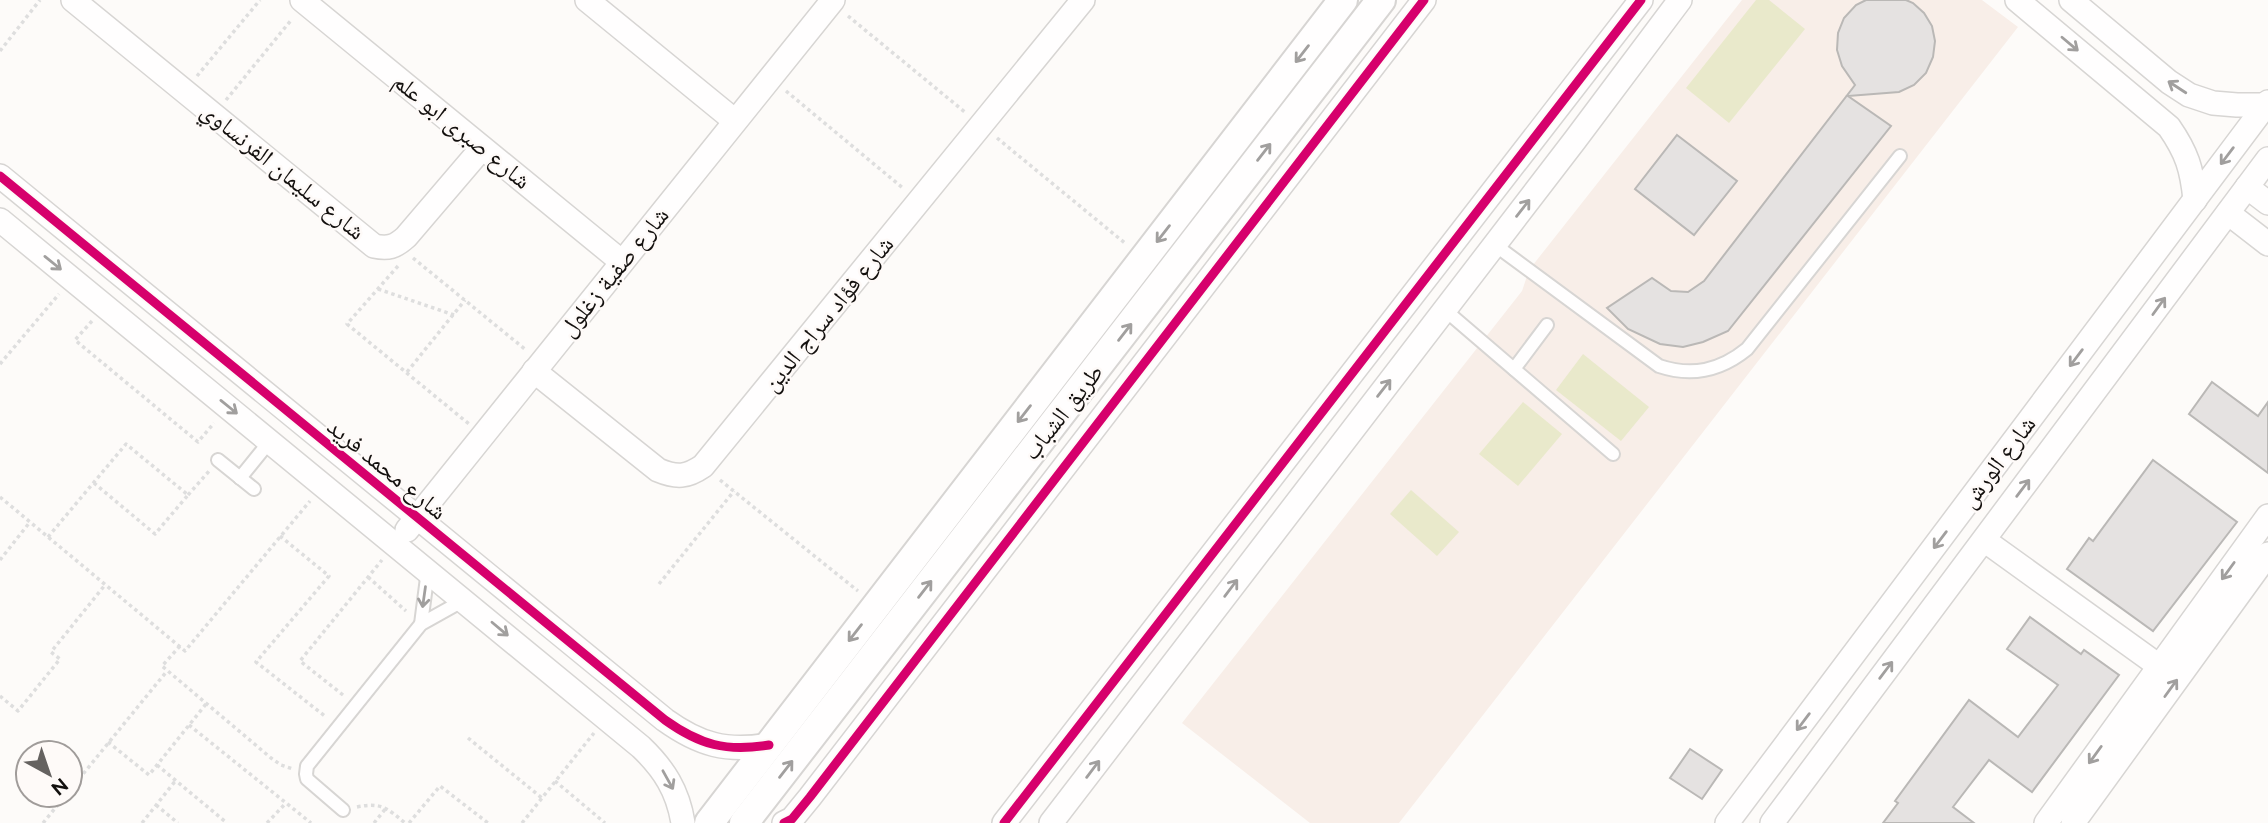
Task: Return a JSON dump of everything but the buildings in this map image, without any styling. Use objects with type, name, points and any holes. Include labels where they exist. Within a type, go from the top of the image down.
[{"type":"street","name":"شارع سليمان الفرنساوي","points":[[73,0],[374,246],[403,250],[482,148]]},
{"type":"street","points":[[587,0],[736,121]]},
{"type":"street","name":"شارع صفية زغلول","points":[[396,544],[832,0]]},
{"type":"street","name":"شارع فؤاد سراج الدين","points":[[703,467],[1083,0]]},
{"type":"street","name":"طريق الشباب","points":[[709,823],[1343,0]]},
{"type":"street","name":"طريق الشباب","points":[[744,823],[1381,0]]},
{"type":"street","points":[[784,823],[792,819],[818,786],[1423,0]]},
{"type":"street","points":[[1004,823],[1641,0]]},
{"type":"street","points":[[1051,823],[1680,0]]},
{"type":"street","points":[[2017,0],[2169,127],[2184,149],[2193,174],[2195,200]]},
{"type":"street","points":[[2071,0],[2169,82],[2189,95],[2213,103],[2267,103]]},
{"type":"street","name":"شارع صبرى ابو علم","points":[[303,1],[622,262]]},
{"type":"street","name":"شارع الورش","points":[[1727,823],[2267,103]]},
{"type":"street","points":[[1549,121],[1575,140]]},
{"type":"street","name":"شارع الورش","points":[[1772,823],[2268,159]]},
{"type":"street","name":"شارع محمد فريد","points":[[0,176],[665,720],[703,743],[724,748],[769,745]]},
{"type":"street","points":[[2247,187],[2268,203]]},
{"type":"street","points":[[2228,213],[2268,244]]},
{"type":"street","points":[[1,223],[641,747],[659,764],[672,785],[681,808],[683,823]]},
{"type":"street","points":[[2103,322],[2131,344]]},
{"type":"street","points":[[538,367],[659,470],[673,477],[690,475],[703,467]]},
{"type":"street","points":[[1333,400],[1359,421]]},
{"type":"street","points":[[2046,823],[2268,516]]},
{"type":"street","points":[[1233,529],[1260,550]]},
{"type":"street","points":[[1984,540],[2159,666]]},
{"type":"street","points":[[2073,823],[2268,554]]},
{"type":"street","points":[[641,747],[660,739],[665,720]]},
{"type":"lane","points":[[1495,245],[1659,366],[1674,370],[1704,371],[1729,362],[1747,349],[1900,156]]},
{"type":"lane","points":[[1445,310],[1613,454]]},
{"type":"lane","points":[[1514,369],[1547,325]]},
{"type":"lane","points":[[240,478],[270,441]]},
{"type":"lane","points":[[218,460],[254,489]]},
{"type":"lane","points":[[421,624],[428,570]]},
{"type":"lane","points":[[343,810],[310,782],[306,770],[421,624],[464,600]]},
{"type":"path","points":[[0,51],[40,0]]},
{"type":"path","points":[[184,91],[260,0]]},
{"type":"path","points":[[214,115],[303,1]]},
{"type":"path","points":[[770,78],[919,202]]},
{"type":"path","points":[[483,435],[348,324],[378,289],[403,250],[465,300],[538,367]]},
{"type":"path","points":[[0,364],[71,279]]},
{"type":"path","points":[[378,289],[454,314]]},
{"type":"path","points":[[406,372],[465,300]]},
{"type":"path","points":[[104,306],[75,340],[198,442],[228,407]]},
{"type":"path","points":[[48,537],[126,444],[188,495]]},
{"type":"path","points":[[94,483],[155,534],[218,460]]},
{"type":"path","points":[[703,467],[876,606]]},
{"type":"path","points":[[0,497],[185,650],[323,485]]},
{"type":"path","points":[[659,584],[734,491]]},
{"type":"path","points":[[0,560],[30,522]]},
{"type":"path","points":[[281,536],[329,576],[256,662],[338,727]]},
{"type":"path","points":[[356,705],[300,661],[396,544]]},
{"type":"path","points":[[368,578],[421,624]]},
{"type":"path","points":[[0,696],[18,711],[60,659],[51,652],[105,584]]},
{"type":"path","points":[[180,646],[162,666],[167,671],[281,765],[306,770]]},
{"type":"path","points":[[84,772],[167,671]]},
{"type":"path","points":[[108,742],[149,775],[206,704]]},
{"type":"path","points":[[522,823],[606,717]]},
{"type":"path","points":[[189,725],[311,823]]},
{"type":"path","points":[[468,738],[542,798]]},
{"type":"path","points":[[157,765],[227,823]]},
{"type":"path","points":[[142,823],[176,780]]},
{"type":"path","points":[[555,781],[605,823]]},
{"type":"path","points":[[343,810],[379,805],[407,823],[440,786],[488,823]]},
{"type":"path","points":[[267,823],[286,803]]},
{"type":"path","points":[[156,805],[178,823]]},
{"type":"path","points":[[374,823],[387,808]]},
{"type":"path","points":[[43,823],[54,809]]},
{"type":"shaded area","points":[[1742,0],[1982,0],[2018,27],[1399,823],[1310,823],[1182,723],[1522,291],[1529,270]]},
{"type":"green space","points":[[1756,0],[1769,0],[1805,29],[1729,123],[1686,88]]},
{"type":"green space","points":[[1583,354],[1649,407],[1621,441],[1556,390]]},
{"type":"green space","points":[[1523,402],[1562,434],[1518,486],[1479,454]]},
{"type":"green space","points":[[1411,490],[1459,532],[1437,556],[1390,514]]},
{"type":"cycle path","points":[[784,823],[792,819],[810,797],[1424,0]]},
{"type":"cycle path","points":[[1004,823],[1641,0]]},
{"type":"cycle path","points":[[0,176],[665,720],[702,741],[726,747],[769,745]]}]
